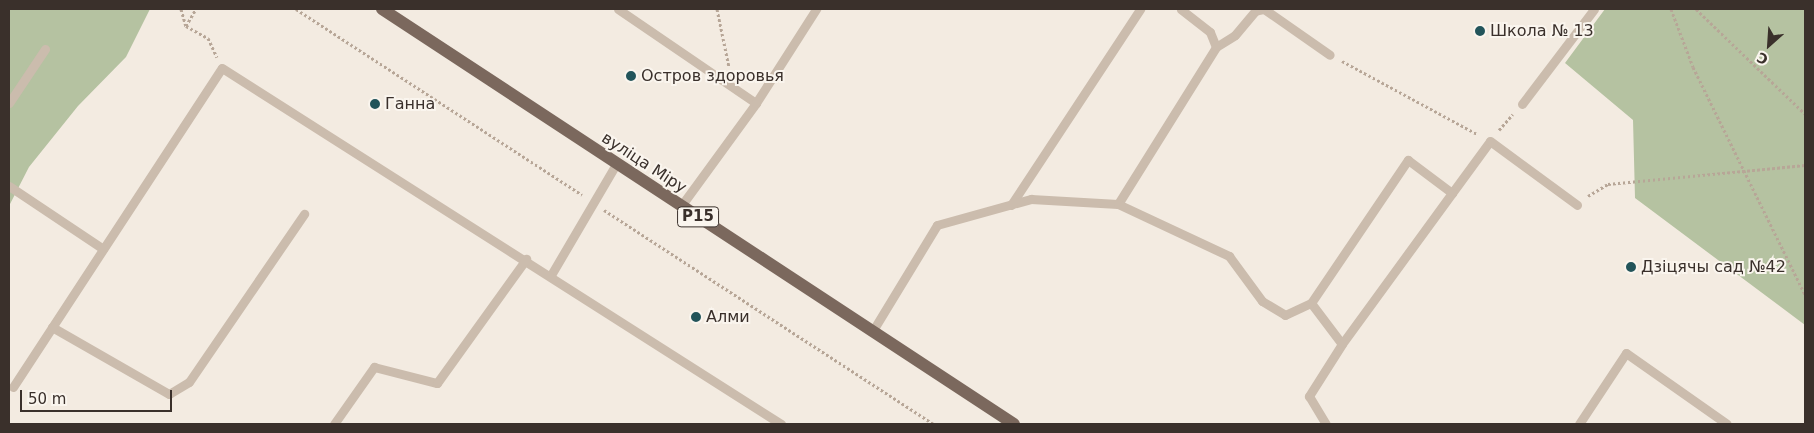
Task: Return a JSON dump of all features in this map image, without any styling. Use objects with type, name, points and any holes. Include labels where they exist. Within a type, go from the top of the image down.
[{"type":"main road","name":"вуліца Міру","points":[[382,9],[1014,424]]},
{"type":"lane","points":[[618,9],[756,103]]},
{"type":"lane","points":[[681,206],[756,103],[816,9]]},
{"type":"lane","points":[[1011,205],[1140,9]]},
{"type":"lane","points":[[1181,9],[1210,32],[1216,47]]},
{"type":"lane","points":[[1118,204],[1216,47],[1235,35],[1258,9],[1330,55]]},
{"type":"lane","points":[[1522,104],[1594,9]]},
{"type":"lane","points":[[9,103],[45,50]]},
{"type":"lane","points":[[13,387],[222,68],[526,259],[781,424]]},
{"type":"lane","points":[[1326,424],[1309,396],[1342,344],[1490,141],[1577,205]]},
{"type":"lane","points":[[872,332],[937,226],[1031,199],[1118,204],[1229,256],[1262,301],[1285,315],[1311,303],[1408,160],[1452,193]]},
{"type":"lane","points":[[551,275],[616,164]]},
{"type":"lane","points":[[9,186],[103,250]]},
{"type":"lane","points":[[52,327],[169,394],[188,382],[304,214]]},
{"type":"lane","points":[[334,424],[374,368],[438,383],[526,259]]},
{"type":"lane","points":[[1311,303],[1342,344]]},
{"type":"lane","points":[[1579,424],[1626,352],[1727,424]]},
{"type":"path","points":[[181,9],[186,26],[208,38],[222,68]]},
{"type":"path","points":[[186,26],[196,9]]},
{"type":"path","points":[[296,9],[934,424]]},
{"type":"path","points":[[716,9],[733,87]]},
{"type":"path","points":[[1671,9],[1693,67],[1805,295]]},
{"type":"path","points":[[1696,9],[1805,114]]},
{"type":"path","points":[[1330,55],[1490,141],[1522,104]]},
{"type":"path","points":[[1577,205],[1598,188],[1608,184],[1805,165]]},
{"type":"green space","points":[[9,9],[150,9],[126,57],[78,106],[29,167],[9,206]]},
{"type":"green space","points":[[1605,9],[1805,9],[1805,325],[1635,198],[1633,120],[1565,63]]},
{"type":"place","name":"Школа № 13","points":[[1480,31]]},
{"type":"place","name":"Остров здоровья","points":[[631,76]]},
{"type":"place","name":"Ганна","points":[[375,104]]},
{"type":"place","name":"Дзіцячы сад №42","points":[[1631,267]]},
{"type":"place","name":"Алми","points":[[696,317]]}]
